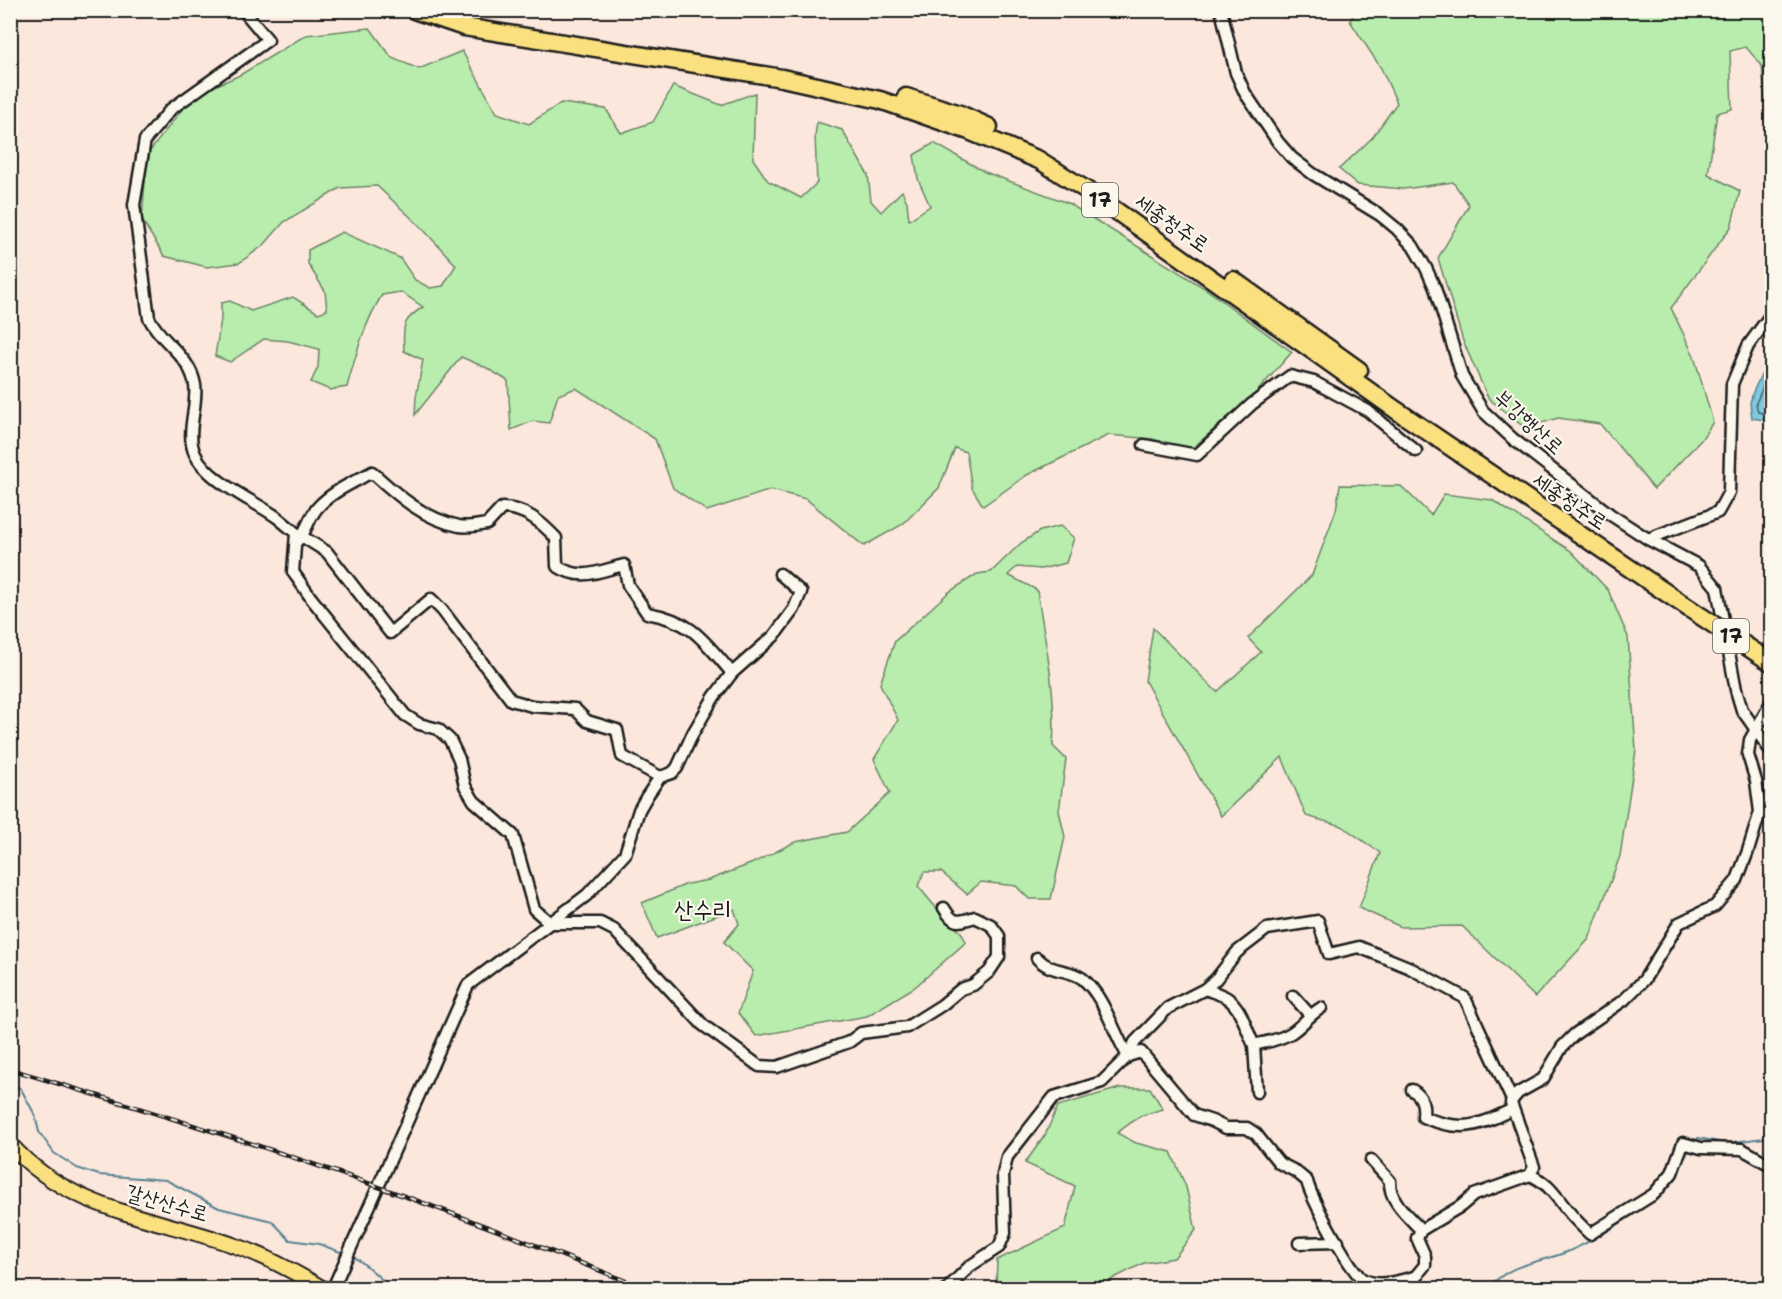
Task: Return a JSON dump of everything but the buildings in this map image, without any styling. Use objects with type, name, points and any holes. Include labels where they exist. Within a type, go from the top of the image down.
[{"type":"highway","name":"세종청주로","points":[[414,10],[464,27],[782,78],[880,100],[969,130],[1039,160],[1100,200],[1396,410],[1691,603]]},
{"type":"highway","name":"세종청주로","points":[[448,10],[501,24],[788,70],[892,92],[960,114],[1026,143],[1063,163],[1120,200],[1691,603]]},
{"type":"highway","name":"17","points":[[1691,603],[1772,650]]},
{"type":"highway","name":"17","points":[[1691,603],[1772,663]]},
{"type":"main road","name":"갈산산수로","points":[[10,1144],[45,1175],[65,1189],[97,1204],[237,1246],[281,1265],[322,1288]]},
{"type":"street","points":[[243,10],[268,40],[171,109],[145,140],[134,205],[148,318],[156,332],[184,358],[195,386],[192,432],[194,454],[213,476],[278,518],[296,533],[299,539],[327,552],[390,633],[431,599],[511,700],[532,706],[575,709],[587,721],[617,730],[622,756],[660,777]]},
{"type":"street","name":"부강행산로","points":[[1221,10],[1236,73],[1245,93],[1278,142],[1292,158],[1312,174],[1380,215],[1413,246],[1435,288],[1462,376],[1483,411],[1513,439],[1611,515],[1648,539],[1699,566],[1717,588],[1736,690],[1742,710],[1772,753]]},
{"type":"street","points":[[1648,539],[1718,512],[1729,492],[1732,384],[1748,346],[1772,313]]},
{"type":"street","points":[[1144,445],[1197,454],[1252,404],[1290,376],[1314,382],[1368,411],[1416,451]]},
{"type":"street","points":[[732,673],[697,632],[665,616],[647,613],[628,585],[624,565],[578,576],[567,572],[557,566],[556,538],[537,518],[510,508],[502,508],[487,524],[461,527],[429,516],[399,497],[372,472],[331,495],[308,520],[299,539],[293,572],[310,597],[405,715],[419,724],[438,729],[450,740],[459,759],[465,786],[474,801],[513,835],[534,909],[550,923],[600,923],[614,930],[703,1025],[759,1066],[777,1067],[849,1042],[861,1034],[907,1027],[942,1005],[961,989],[973,985],[989,972],[999,957],[999,936],[991,925],[975,916],[960,922],[956,921],[949,917],[944,908]]},
{"type":"street","points":[[333,1288],[468,985],[587,895],[625,854],[639,810],[660,777],[672,773],[677,768],[693,733],[714,697],[732,673],[774,636],[794,609],[801,592],[780,574]]},
{"type":"street","points":[[1412,1090],[1418,1093],[1421,1099],[1424,1107],[1423,1117],[1445,1126],[1473,1126],[1513,1104],[1518,1093],[1543,1079],[1562,1047],[1575,1034],[1624,1000],[1644,980],[1679,923],[1715,906],[1737,880],[1760,812],[1748,755],[1755,728],[1772,701]]},
{"type":"street","points":[[948,1288],[970,1266],[999,1247],[1005,1233],[1003,1175],[1007,1157],[1054,1097],[1102,1082],[1128,1056],[1135,1042],[1168,1008],[1205,989],[1237,952],[1267,929],[1318,921],[1329,954],[1359,947],[1408,967],[1465,998],[1513,1104],[1534,1167],[1530,1175]]},
{"type":"street","points":[[1037,958],[1046,967],[1079,976],[1086,981],[1101,1002],[1128,1056]]},
{"type":"street","points":[[1205,989],[1228,999],[1240,1012],[1254,1045],[1257,1092]]},
{"type":"street","points":[[1293,996],[1310,1015]]},
{"type":"street","points":[[1254,1045],[1292,1033],[1310,1015],[1321,1008]]},
{"type":"street","points":[[1128,1056],[1141,1052],[1194,1115],[1226,1128],[1247,1128],[1256,1134],[1279,1163],[1295,1171],[1307,1181],[1309,1191],[1338,1242],[1357,1274],[1364,1280],[1391,1284],[1419,1276]]},
{"type":"street","points":[[1406,1288],[1419,1276],[1425,1265],[1425,1256],[1417,1238],[1421,1230],[1461,1206],[1474,1195],[1530,1175],[1552,1190],[1569,1213],[1590,1234],[1654,1194],[1672,1173],[1683,1143],[1701,1148],[1742,1149],[1772,1166]]},
{"type":"street","points":[[1371,1160],[1390,1181],[1389,1190],[1392,1196],[1421,1230]]},
{"type":"street","points":[[1299,1243],[1338,1242]]},
{"type":"green space","points":[[1355,11],[1771,11],[1771,115],[1766,112],[1762,66],[1746,47],[1730,51],[1732,109],[1717,113],[1708,174],[1740,191],[1731,227],[1671,308],[1694,356],[1713,422],[1701,440],[1654,489],[1600,424],[1558,418],[1525,428],[1488,398],[1463,341],[1438,258],[1469,205],[1453,182],[1404,189],[1358,185],[1339,169],[1372,138],[1397,103],[1381,68],[1350,21]]},
{"type":"green space","points":[[370,28],[392,58],[419,69],[462,51],[497,113],[529,124],[561,103],[606,109],[621,133],[653,122],[673,86],[721,105],[755,93],[753,159],[768,181],[801,198],[817,183],[815,136],[817,122],[842,130],[868,175],[871,201],[881,212],[902,191],[907,202],[909,220],[930,206],[918,179],[914,155],[934,143],[985,172],[1068,203],[1206,289],[1292,352],[1254,395],[1190,450],[1153,439],[1109,435],[1027,475],[983,506],[972,488],[966,452],[955,448],[939,488],[903,524],[864,546],[806,499],[771,490],[707,511],[673,488],[655,439],[576,388],[558,395],[549,423],[533,421],[511,430],[508,381],[487,368],[461,357],[415,415],[423,360],[404,351],[404,330],[407,320],[423,307],[401,292],[382,295],[361,340],[347,387],[330,390],[311,382],[318,367],[319,349],[288,341],[264,339],[230,362],[215,356],[221,303],[230,301],[251,311],[293,297],[318,313],[327,310],[325,291],[308,264],[308,250],[342,232],[400,258],[415,280],[430,288],[443,286],[456,265],[420,226],[377,186],[340,188],[284,222],[264,245],[239,263],[207,267],[164,256],[142,220],[147,155],[192,96],[240,75],[306,35]]},
{"type":"green space","points":[[1340,485],[1401,486],[1431,515],[1444,494],[1492,500],[1571,551],[1608,590],[1628,637],[1636,750],[1620,856],[1589,939],[1535,997],[1462,926],[1401,927],[1359,908],[1380,853],[1342,826],[1306,816],[1282,757],[1221,816],[1145,681],[1153,628],[1217,692],[1261,652],[1248,638],[1312,575],[1336,510]]},
{"type":"green space","points":[[1060,526],[1074,538],[1066,563],[1041,569],[1017,567],[1008,575],[1037,590],[1052,687],[1053,746],[1066,759],[1059,811],[1065,837],[1051,899],[1029,899],[1016,886],[981,882],[967,894],[941,872],[924,872],[918,886],[947,921],[961,932],[966,942],[915,987],[867,1016],[756,1036],[738,1013],[753,971],[724,942],[739,924],[734,909],[657,938],[642,903],[687,884],[709,880],[753,863],[795,842],[847,832],[890,793],[874,759],[898,720],[880,684],[895,641],[949,592],[977,574],[991,572],[1021,543],[1040,531]]},
{"type":"green space","points":[[1120,1088],[1150,1088],[1163,1109],[1140,1116],[1117,1133],[1136,1143],[1171,1152],[1186,1187],[1196,1230],[1174,1258],[1144,1263],[1112,1279],[1111,1288],[996,1288],[997,1260],[1065,1228],[1075,1186],[1025,1163],[1045,1135],[1058,1106]]},
{"type":"water","points":[[1771,354],[1771,421],[1752,418],[1750,403]]},
{"type":"waterway","points":[[10,1082],[21,1089],[35,1115],[39,1132],[54,1153],[77,1168],[99,1175],[166,1180],[219,1208],[272,1221],[290,1240],[319,1244],[343,1253]]},
{"type":"waterway","points":[[1696,1141],[1698,1138],[1725,1143],[1772,1137]]},
{"type":"waterway","points":[[1675,1177],[1690,1148]]},
{"type":"waterway","points":[[1488,1288],[1518,1267],[1560,1255],[1593,1239],[1652,1201]]},
{"type":"waterway","points":[[351,1256],[392,1288]]},
{"type":"railway","points":[[10,1069],[190,1124],[341,1174],[472,1221],[643,1288]]},
{"type":"district","name":"산수리","points":[[703,910]]}]
